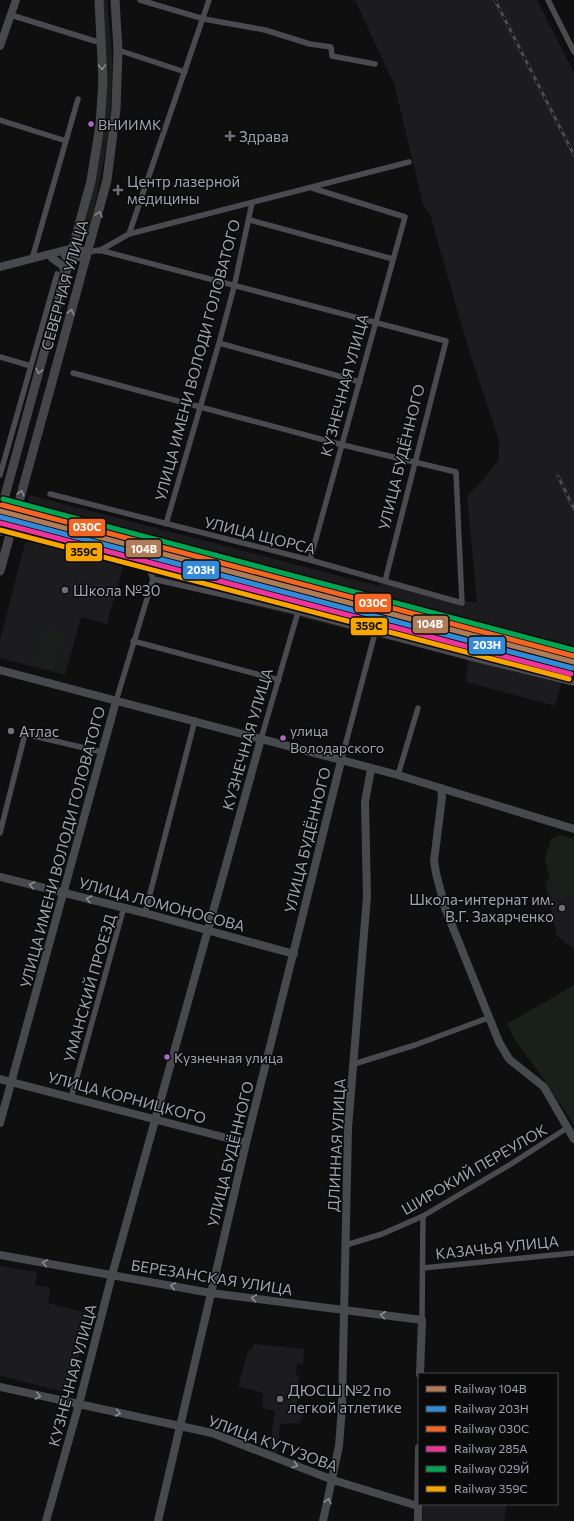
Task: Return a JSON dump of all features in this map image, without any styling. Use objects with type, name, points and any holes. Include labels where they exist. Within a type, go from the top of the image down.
[{"type":"main road","name":"СЕВЕРНАЯ УЛИЦА","points":[[0,514],[73,252],[90,181],[100,126],[103,81],[99,0]]},
{"type":"main road","name":"СЕВЕРНАЯ УЛИЦА","points":[[0,571],[107,180],[116,109],[118,50],[115,0]]},
{"type":"street","points":[[0,32],[11,0]]},
{"type":"street","points":[[0,46],[16,0]]},
{"type":"street","points":[[140,0],[204,19],[265,30],[310,44],[331,48],[332,56],[375,64]]},
{"type":"street","points":[[129,234],[204,19],[209,0]]},
{"type":"street","points":[[548,0],[574,52]]},
{"type":"street","points":[[11,15],[101,43]]},
{"type":"street","points":[[118,50],[185,72]]},
{"type":"street","points":[[32,259],[78,98]]},
{"type":"street","points":[[0,120],[66,141]]},
{"type":"street","points":[[0,267],[32,259],[73,252],[87,255],[129,234],[409,162]]},
{"type":"street","name":"КУЗНЕЧНАЯ УЛИЦА","points":[[310,560],[343,446],[405,217],[312,188]]},
{"type":"street","name":"УЛИЦА ИМЕНИ ВОЛОДИ ГОЛОВАТОГО","points":[[166,524],[219,343],[250,220],[252,203]]},
{"type":"street","points":[[250,220],[393,259]]},
{"type":"street","points":[[99,250],[234,287],[376,323]]},
{"type":"street","points":[[0,273],[73,252]]},
{"type":"street","points":[[52,258],[59,263],[64,270],[65,280]]},
{"type":"street","points":[[0,474],[57,274]]},
{"type":"street","name":"УЛИЦА БУДЁННОГО","points":[[376,323],[446,341],[384,580]]},
{"type":"street","points":[[219,343],[360,382]]},
{"type":"street","points":[[0,358],[31,366]]},
{"type":"street","points":[[73,373],[343,446],[415,463]]},
{"type":"street","name":"УЛИЦА ЩОРСА","points":[[50,494],[310,560],[462,603],[456,472],[415,463]]},
{"type":"street","points":[[0,533],[23,529],[147,563],[153,579],[298,612],[574,683]]},
{"type":"street","name":"УЛИЦА ИМЕНИ ВОЛОДИ ГОЛОВАТОГО","points":[[0,1123],[116,701],[153,579]]},
{"type":"street","name":"КУЗНЕЧНАЯ УЛИЦА","points":[[46,1521],[80,1404],[112,1275],[261,739],[298,612]]},
{"type":"street","name":"УЛИЦА БУДЁННОГО","points":[[158,1521],[246,1143],[341,761],[375,633]]},
{"type":"street","points":[[133,641],[279,680]]},
{"type":"street","points":[[0,670],[116,701],[195,720],[341,761],[398,775],[574,829]]},
{"type":"street","points":[[398,775],[418,708]]},
{"type":"street","points":[[145,913],[195,720]]},
{"type":"street","points":[[0,833],[25,734],[102,752]]},
{"type":"street","name":"ДЛИННАЯ УЛИЦА","points":[[323,1521],[333,1480],[339,1446],[342,1407],[347,1152],[367,897],[365,802],[371,769]]},
{"type":"street","points":[[441,788],[442,797],[434,861],[445,908],[488,1018],[499,1042],[509,1059],[544,1087],[574,1139]]},
{"type":"street","name":"УЛИЦА ЛОМОНОСОВА","points":[[0,877],[124,907],[294,954]]},
{"type":"street","name":"УМАНСКИЙ ПРОЕЗД","points":[[70,1098],[124,907]]},
{"type":"street","points":[[354,1064],[415,1045],[488,1018]]},
{"type":"street","name":"УЛИЦА КОРНИЦКОГО","points":[[0,1079],[246,1143]]},
{"type":"street","name":"ШИРОКИЙ ПЕРЕУЛОК","points":[[346,1245],[382,1234],[423,1216],[511,1164],[567,1128]]},
{"type":"street","name":"КАЗАЧЬЯ УЛИЦА","points":[[420,1373],[423,1216]]},
{"type":"street","name":"КАЗАЧЬЯ УЛИЦА","points":[[423,1268],[574,1253]]},
{"type":"street","name":"БЕРЕЗАНСКАЯ УЛИЦА","points":[[0,1255],[211,1292],[344,1311],[422,1320]]},
{"type":"street","name":"УЛИЦА КУТУЗОВА","points":[[0,1387],[212,1433],[333,1480],[418,1506]]},
{"type":"street","points":[[418,1506],[418,1521]]},
{"type":"shaded area","points":[[103,0],[107,0],[111,46],[111,106],[102,172],[87,237],[81,238],[92,192]]},
{"type":"shaded area","points":[[355,0],[537,0],[574,73],[574,680],[563,678],[555,706],[466,682],[468,660],[154,580],[149,558],[27,526],[29,495],[379,586],[383,578],[470,602],[477,602],[467,496],[482,481],[498,461],[499,440],[466,341],[430,214],[423,204],[394,84]]},
{"type":"shaded area","name":"Школа №30","points":[[34,540],[124,563],[107,624],[81,617],[65,675],[0,658],[0,640],[25,543]]},
{"type":"shaded area","points":[[46,627],[63,632],[53,670],[35,665]]},
{"type":"shaded area","points":[[561,835],[574,839],[574,893],[554,898],[545,858],[551,839]]},
{"type":"shaded area","name":"Школа-интернат им. В.Г. Захарченко","points":[[574,876],[574,949],[557,936],[545,881]]},
{"type":"shaded area","points":[[574,985],[574,1125],[541,1075],[516,1042],[507,1024]]},
{"type":"shaded area","points":[[0,1266],[37,1272],[35,1285],[50,1288],[48,1303],[91,1314],[69,1393],[0,1376]]},
{"type":"shaded area","name":"ДЮСШ №2 по легкой атлетике","points":[[254,1344],[304,1349],[303,1364],[297,1363],[296,1375],[299,1376],[297,1408],[303,1409],[300,1423],[280,1424],[277,1454],[269,1451],[275,1411],[263,1408],[263,1393],[238,1386],[249,1349],[252,1350]]},
{"type":"shaded area","points":[[423,1505],[507,1505],[504,1521],[423,1521]]},
{"type":"railway","points":[[495,0],[574,155]]},
{"type":"railway","points":[[558,476],[574,509]]},
{"type":"rail line","name":"029Й","points":[[3,499],[574,650]]},
{"type":"rail line","name":"030C","points":[[2,505],[574,656]]},
{"type":"rail line","name":"104В","points":[[0,511],[574,662]]},
{"type":"rail line","name":"203Н","points":[[0,517],[572,668]]},
{"type":"rail line","name":"285А","points":[[0,523],[571,674]]},
{"type":"rail line","name":"359С","points":[[0,530],[569,679]]},
{"type":"place","name":"ВНИИМК","points":[[91,124]]},
{"type":"place","name":"Здрава","points":[[230,136]]},
{"type":"place","name":"Центр лазерной медицины","points":[[118,190]]},
{"type":"place","name":"Школа №30","points":[[65,590]]},
{"type":"place","name":"Атлас","points":[[11,731]]},
{"type":"place","name":"улица Володарского","points":[[283,738]]},
{"type":"place","name":"Школа-интернат им. В.Г. Захарченко","points":[[562,908]]},
{"type":"place","name":"Кузнечная улица","points":[[167,1057]]},
{"type":"place","name":"ДЮСШ №2 по легкой атлетике","points":[[280,1399]]}]
